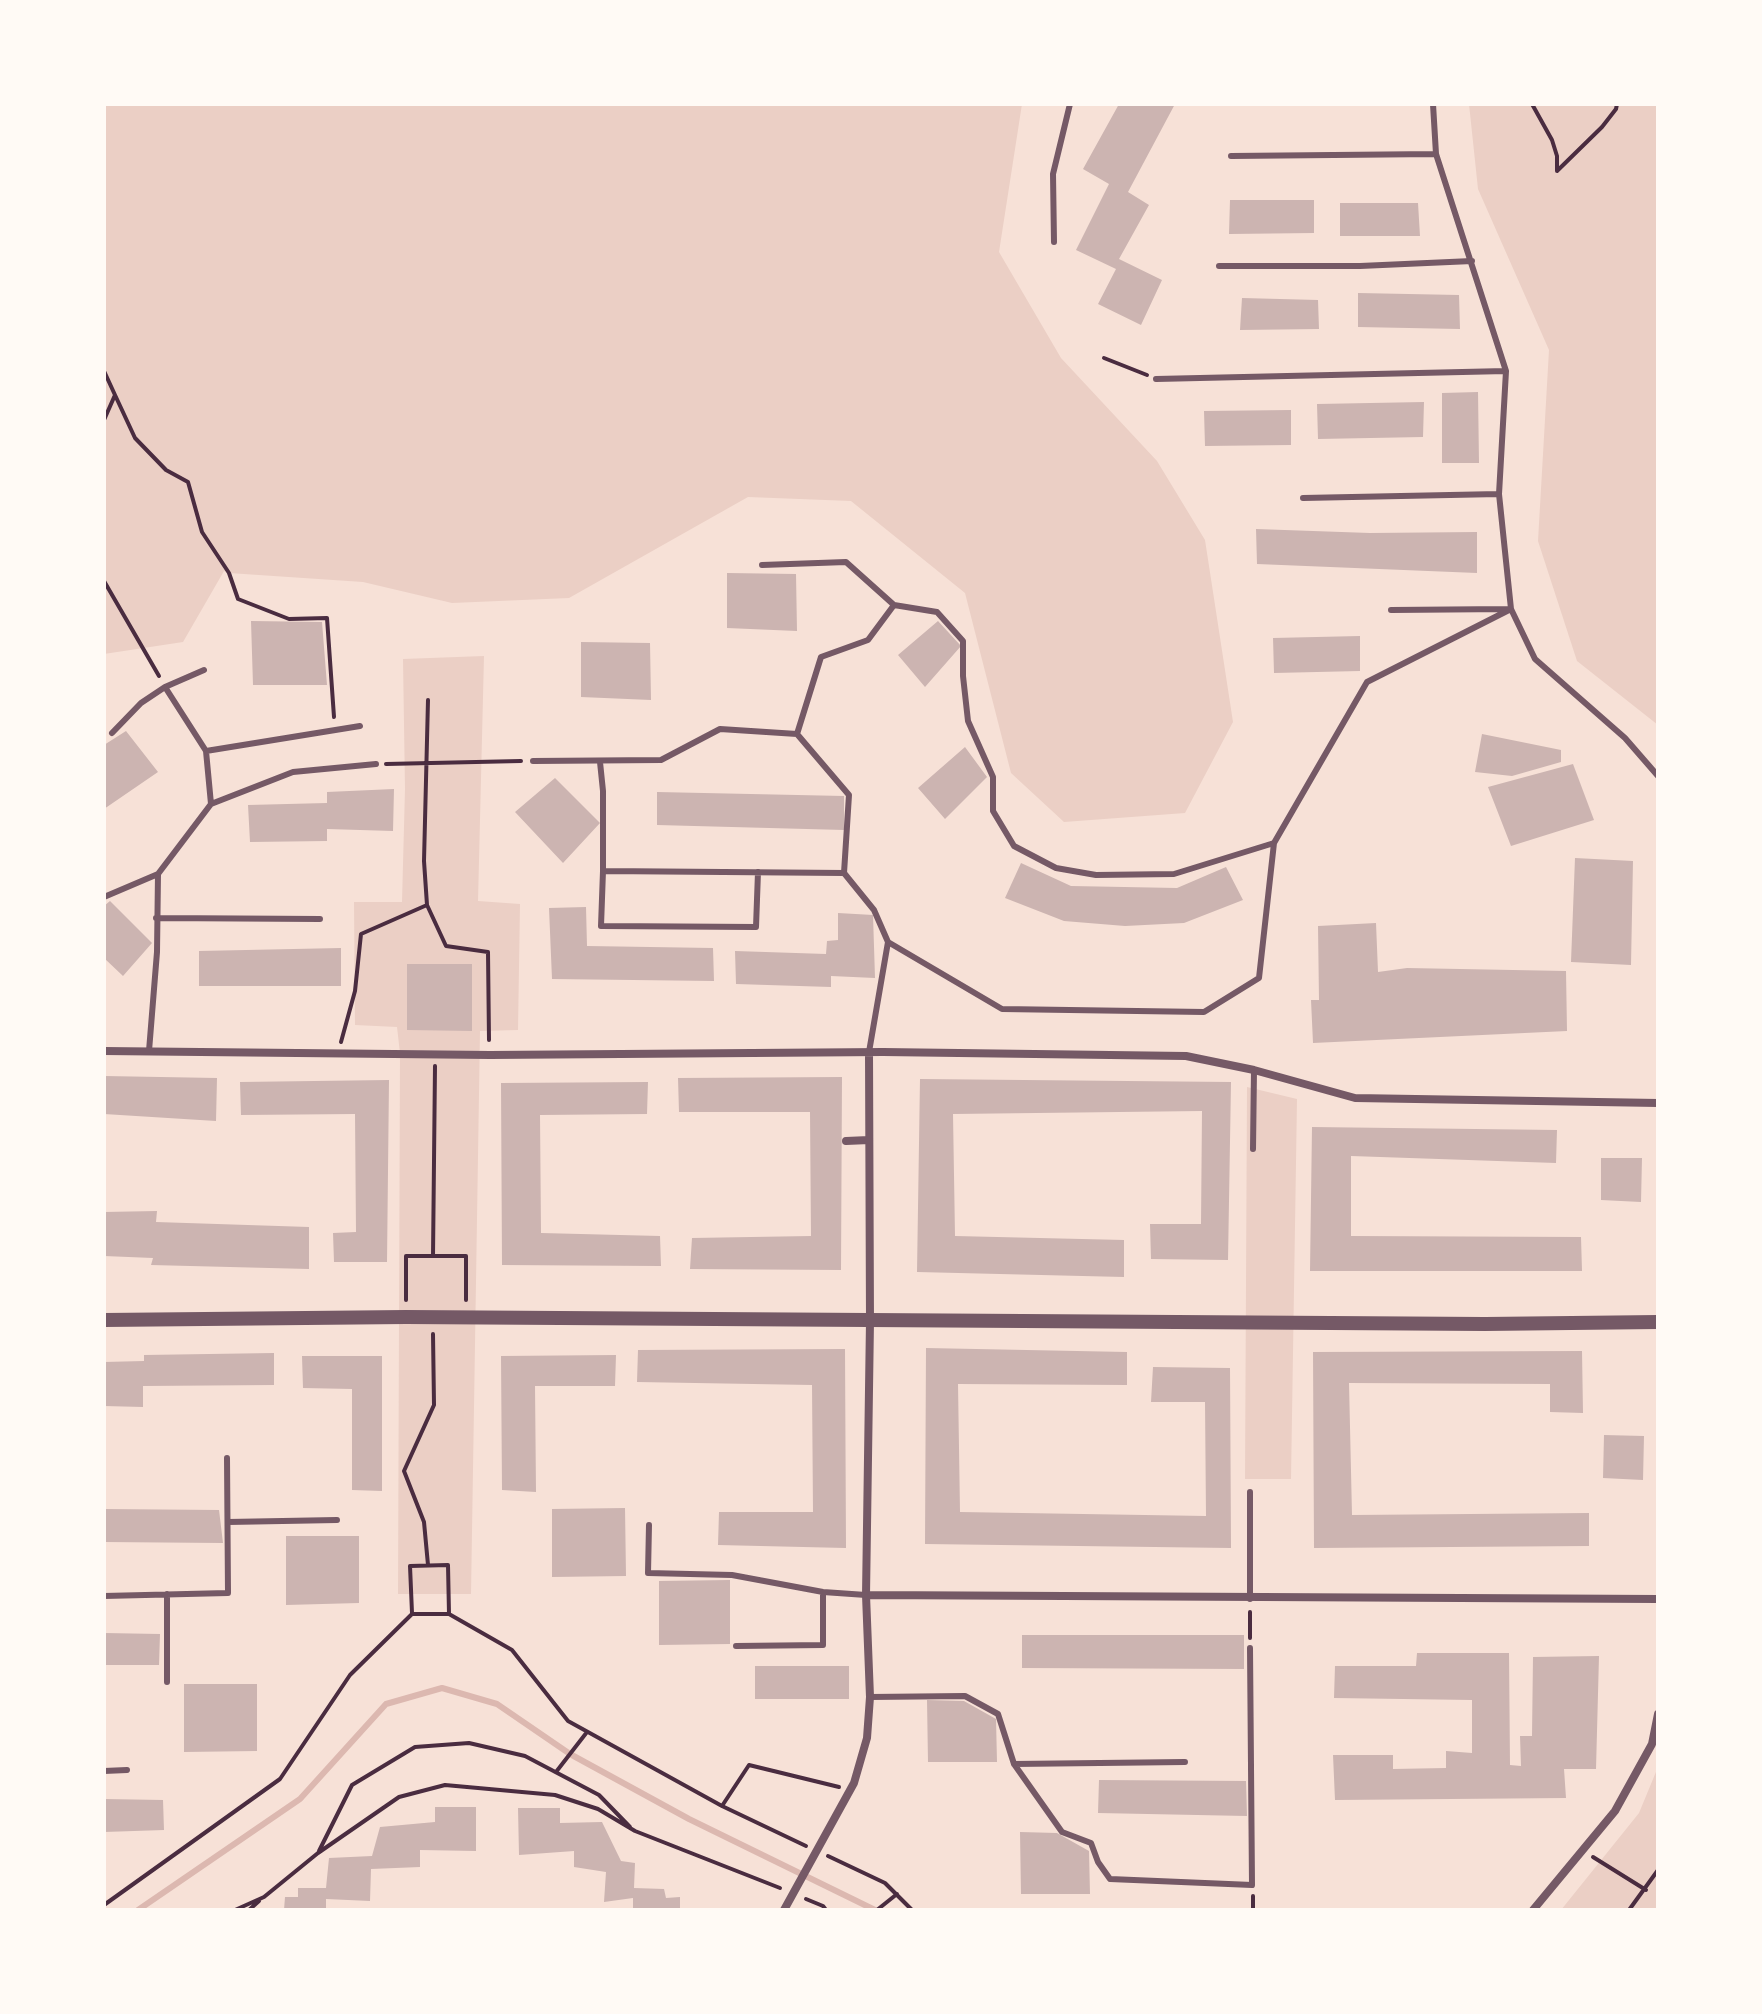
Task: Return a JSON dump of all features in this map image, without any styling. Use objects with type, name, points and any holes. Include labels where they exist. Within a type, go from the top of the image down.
[{"type":"street","points":[[104,1051],[490,1055],[869,1052],[1186,1056],[1254,1070],[1355,1098],[1658,1103]]},
{"type":"street","points":[[784,1910],[854,1783],[867,1738],[870,1697],[866,1595],[870,1321],[869,1052]]},
{"type":"street","points":[[846,1141],[869,1140]]},
{"type":"street","points":[[104,1320],[419,1317],[1469,1324],[1658,1322]]},
{"type":"street","points":[[866,1595],[1658,1599]]},
{"type":"street","points":[[1533,1910],[1615,1811],[1652,1744],[1658,1714]]},
{"type":"lane","points":[[1054,242],[1053,174],[1070,104]]},
{"type":"lane","points":[[1433,104],[1436,154],[1506,371],[1499,494],[1511,609],[1535,659],[1625,738],[1658,776]]},
{"type":"lane","points":[[1231,156],[1436,154]]},
{"type":"lane","points":[[1219,266],[1360,266],[1472,261]]},
{"type":"lane","points":[[1156,379],[1506,371]]},
{"type":"lane","points":[[1303,498],[1499,494]]},
{"type":"lane","points":[[762,565],[846,562],[894,605],[937,612],[963,641],[968,721],[993,777],[993,811],[1014,846],[1056,868],[1096,875],[1174,874],[1274,843]]},
{"type":"lane","points":[[797,734],[821,657],[868,640],[894,605]]},
{"type":"lane","points":[[1391,610],[1511,609]]},
{"type":"lane","points":[[888,942],[1002,1009],[1204,1012],[1259,978],[1274,843],[1367,682],[1511,609]]},
{"type":"lane","points":[[112,733],[141,703],[165,687],[204,670]]},
{"type":"lane","points":[[165,687],[206,751],[211,804]]},
{"type":"lane","points":[[206,751],[360,726]]},
{"type":"lane","points":[[533,761],[661,760],[720,729],[797,734],[849,795],[844,873],[874,910],[888,942],[869,1052]]},
{"type":"lane","points":[[600,762],[603,791],[601,926],[756,927],[758,872]]},
{"type":"lane","points":[[104,897],[158,874],[211,804],[293,772],[376,764]]},
{"type":"lane","points":[[603,871],[844,873]]},
{"type":"lane","points":[[149,1051],[157,952],[158,874]]},
{"type":"lane","points":[[156,918],[320,919]]},
{"type":"lane","points":[[1253,1149],[1254,1070]]},
{"type":"lane","points":[[104,1596],[228,1593],[227,1458]]},
{"type":"lane","points":[[1250,1492],[1250,1599]]},
{"type":"lane","points":[[228,1522],[337,1520]]},
{"type":"lane","points":[[649,1525],[648,1573],[732,1575],[823,1592],[866,1595]]},
{"type":"lane","points":[[736,1646],[823,1645],[823,1592]]},
{"type":"lane","points":[[167,1594],[167,1682]]},
{"type":"lane","points":[[870,1697],[965,1696],[998,1714],[1014,1764],[1062,1832],[1091,1843],[1098,1862],[1110,1879],[1252,1885],[1250,1648]]},
{"type":"lane","points":[[1014,1764],[1185,1762]]},
{"type":"lane","points":[[104,1771],[127,1770]]},
{"type":"path","points":[[1532,104],[1552,140],[1557,171],[1602,127],[1617,104]]},
{"type":"path","points":[[1104,358],[1156,379]]},
{"type":"path","points":[[104,371],[135,438],[166,470],[188,482],[202,532],[229,573],[238,599],[289,619],[327,618],[334,730]]},
{"type":"path","points":[[104,420],[115,395]]},
{"type":"path","points":[[104,581],[165,687]]},
{"type":"path","points":[[428,700],[424,861],[427,905],[446,946],[488,952],[490,1043]]},
{"type":"path","points":[[376,764],[533,761]]},
{"type":"path","points":[[340,1043],[355,991],[361,934],[427,905]]},
{"type":"path","points":[[433,1256],[435,1064]]},
{"type":"path","points":[[406,1300],[406,1256],[466,1256],[466,1300]]},
{"type":"path","points":[[428,1565],[424,1522],[404,1471],[434,1405],[433,1330]]},
{"type":"path","points":[[412,1614],[410,1566],[428,1565],[448,1565],[449,1614]]},
{"type":"path","points":[[1250,1612],[1250,1648]]},
{"type":"path","points":[[104,1905],[280,1779],[350,1675],[412,1614],[449,1614],[512,1650],[568,1721],[722,1806],[885,1883],[912,1910]]},
{"type":"path","points":[[556,1772],[587,1732]]},
{"type":"path","points":[[318,1853],[352,1785],[415,1747],[469,1743],[525,1756],[556,1772],[599,1795],[635,1831]]},
{"type":"path","points":[[722,1806],[749,1765],[839,1787]]},
{"type":"path","points":[[249,1910],[318,1853],[399,1797],[445,1785],[555,1795],[598,1809],[635,1831],[780,1889]]},
{"type":"path","points":[[1593,1857],[1646,1890]]},
{"type":"path","points":[[1629,1910],[1658,1870]]},
{"type":"path","points":[[794,1894],[826,1910]]},
{"type":"path","points":[[877,1910],[897,1894]]},
{"type":"path","points":[[235,1910],[264,1897]]},
{"type":"shaded area","points":[[104,104],[1022,104],[999,252],[1061,358],[1157,461],[1205,540],[1233,722],[1185,813],[1064,822],[1011,773],[965,593],[851,501],[748,497],[569,598],[452,603],[363,582],[224,571],[183,642],[104,654]]},
{"type":"shaded area","points":[[1469,104],[1658,104],[1658,725],[1577,661],[1538,541],[1549,350],[1478,189]]},
{"type":"shaded area","points":[[484,656],[478,901],[520,904],[518,1030],[480,1031],[471,1594],[398,1594],[400,1053],[397,1027],[355,1025],[354,902],[402,902],[405,789],[403,659]]},
{"type":"shaded area","points":[[1247,1087],[1297,1099],[1291,1479],[1245,1479]]},
{"type":"shaded area","points":[[1658,1767],[1658,1910],[1561,1910],[1639,1813]]},
{"type":"building","points":[[1119,104],[1175,104],[1128,192],[1149,205],[1119,259],[1162,280],[1141,325],[1098,304],[1116,269],[1076,250],[1109,184],[1083,169]]},
{"type":"building","points":[[1230,200],[1314,200],[1314,233],[1229,234]]},
{"type":"building","points":[[1340,203],[1418,203],[1420,236],[1340,236]]},
{"type":"building","points":[[1358,293],[1459,295],[1460,329],[1358,327]]},
{"type":"building","points":[[1242,298],[1318,300],[1319,329],[1240,330]]},
{"type":"building","points":[[1478,392],[1479,463],[1442,463],[1442,393]]},
{"type":"building","points":[[1424,402],[1423,437],[1318,439],[1317,404]]},
{"type":"building","points":[[1291,410],[1291,445],[1205,446],[1204,411]]},
{"type":"building","points":[[1256,529],[1370,533],[1477,532],[1477,573],[1257,564]]},
{"type":"building","points":[[727,573],[796,574],[797,631],[727,628]]},
{"type":"building","points":[[251,621],[322,622],[327,685],[253,685]]},
{"type":"building","points":[[938,621],[961,646],[925,687],[898,655]]},
{"type":"building","points":[[1360,636],[1360,671],[1274,673],[1273,638]]},
{"type":"building","points":[[581,642],[650,643],[651,700],[581,697]]},
{"type":"building","points":[[126,731],[158,772],[104,809],[104,745]]},
{"type":"building","points":[[1482,734],[1561,750],[1561,762],[1512,776],[1475,772]]},
{"type":"building","points":[[965,747],[987,777],[945,819],[918,788]]},
{"type":"building","points":[[1573,764],[1594,820],[1511,846],[1488,787]]},
{"type":"building","points":[[555,778],[600,823],[563,863],[515,812]]},
{"type":"building","points":[[394,789],[393,831],[327,829],[327,841],[250,842],[248,805],[327,803],[327,792]]},
{"type":"building","points":[[657,792],[844,796],[844,830],[657,825]]},
{"type":"building","points":[[1575,858],[1633,861],[1631,965],[1571,962]]},
{"type":"building","points":[[1021,863],[1071,886],[1177,888],[1226,867],[1243,900],[1184,923],[1125,926],[1064,921],[1005,898]]},
{"type":"building","points":[[110,901],[152,943],[123,976],[104,958],[104,906]]},
{"type":"building","points":[[586,907],[587,946],[713,948],[714,981],[552,979],[549,908]]},
{"type":"building","points":[[838,913],[873,915],[875,978],[831,976],[831,987],[736,984],[735,951],[826,954],[827,941],[838,940]]},
{"type":"building","points":[[1376,923],[1378,972],[1407,968],[1566,971],[1567,1031],[1313,1043],[1311,1000],[1319,1000],[1318,926]]},
{"type":"building","points":[[341,948],[341,986],[199,986],[199,951]]},
{"type":"building","points":[[407,964],[472,964],[472,1031],[407,1030]]},
{"type":"building","points":[[104,1076],[217,1078],[216,1121],[104,1114]]},
{"type":"building","points":[[842,1077],[841,1270],[690,1269],[692,1238],[811,1236],[810,1112],[679,1112],[678,1078]]},
{"type":"building","points":[[920,1079],[1231,1082],[1228,1260],[1151,1259],[1150,1224],[1201,1224],[1202,1111],[953,1114],[955,1236],[1124,1240],[1124,1277],[917,1272]]},
{"type":"building","points":[[389,1080],[387,1262],[334,1262],[333,1233],[356,1232],[355,1114],[241,1115],[240,1082]]},
{"type":"building","points":[[648,1082],[647,1114],[540,1115],[541,1233],[660,1236],[661,1266],[502,1265],[501,1083]]},
{"type":"building","points":[[1312,1127],[1557,1130],[1556,1163],[1351,1156],[1351,1236],[1581,1237],[1582,1271],[1310,1271]]},
{"type":"building","points":[[1601,1158],[1642,1158],[1641,1202],[1601,1200]]},
{"type":"building","points":[[157,1211],[156,1222],[309,1227],[309,1269],[151,1265],[153,1258],[104,1256],[104,1212]]},
{"type":"building","points":[[926,1348],[1127,1352],[1127,1385],[958,1384],[960,1512],[1206,1516],[1205,1402],[1151,1402],[1153,1367],[1230,1368],[1231,1548],[925,1544]]},
{"type":"building","points":[[845,1349],[846,1548],[718,1545],[719,1512],[813,1512],[812,1385],[637,1382],[638,1350]]},
{"type":"building","points":[[1582,1351],[1583,1413],[1550,1412],[1550,1384],[1349,1383],[1352,1515],[1589,1513],[1589,1546],[1314,1548],[1313,1352]]},
{"type":"building","points":[[274,1353],[274,1385],[143,1386],[143,1407],[104,1406],[104,1362],[144,1361],[144,1355]]},
{"type":"building","points":[[616,1355],[615,1386],[535,1386],[536,1492],[502,1490],[501,1356]]},
{"type":"building","points":[[302,1356],[382,1356],[382,1491],[352,1490],[352,1389],[303,1388]]},
{"type":"building","points":[[1604,1435],[1644,1436],[1643,1480],[1603,1478]]},
{"type":"building","points":[[625,1508],[626,1576],[552,1577],[552,1509]]},
{"type":"building","points":[[104,1509],[219,1510],[223,1543],[104,1542]]},
{"type":"building","points":[[286,1536],[359,1536],[359,1603],[286,1605]]},
{"type":"building","points":[[730,1580],[730,1644],[659,1645],[659,1581]]},
{"type":"building","points":[[104,1633],[160,1634],[159,1665],[104,1665]]},
{"type":"building","points":[[1022,1635],[1244,1635],[1244,1669],[1022,1668]]},
{"type":"building","points":[[1417,1653],[1509,1653],[1510,1765],[1521,1766],[1520,1736],[1532,1736],[1533,1657],[1599,1656],[1596,1769],[1564,1769],[1566,1798],[1335,1800],[1333,1755],[1393,1755],[1393,1769],[1446,1768],[1446,1751],[1472,1753],[1472,1700],[1334,1698],[1335,1666],[1416,1666]]},
{"type":"building","points":[[755,1666],[849,1666],[849,1699],[755,1699]]},
{"type":"building","points":[[184,1684],[257,1684],[257,1751],[184,1752]]},
{"type":"building","points":[[927,1700],[964,1701],[996,1719],[997,1762],[928,1762]]},
{"type":"building","points":[[1099,1780],[1246,1781],[1247,1816],[1098,1813]]},
{"type":"building","points":[[104,1799],[163,1800],[164,1830],[104,1832]]},
{"type":"building","points":[[435,1807],[476,1807],[476,1851],[420,1850],[420,1867],[371,1869],[370,1901],[326,1899],[326,1910],[284,1910],[285,1897],[298,1897],[298,1888],[326,1888],[329,1858],[372,1856],[380,1827],[435,1822]]},
{"type":"building","points":[[518,1808],[560,1808],[560,1823],[602,1822],[621,1861],[635,1863],[634,1888],[664,1889],[666,1898],[680,1897],[680,1910],[633,1910],[633,1898],[604,1902],[606,1872],[574,1867],[574,1851],[519,1855]]},
{"type":"building","points":[[1020,1832],[1057,1833],[1089,1851],[1090,1894],[1021,1894]]},
{"type":"waterway","points":[[138,1910],[300,1799],[386,1704],[442,1688],[497,1704],[570,1754],[689,1819],[875,1910]]}]
